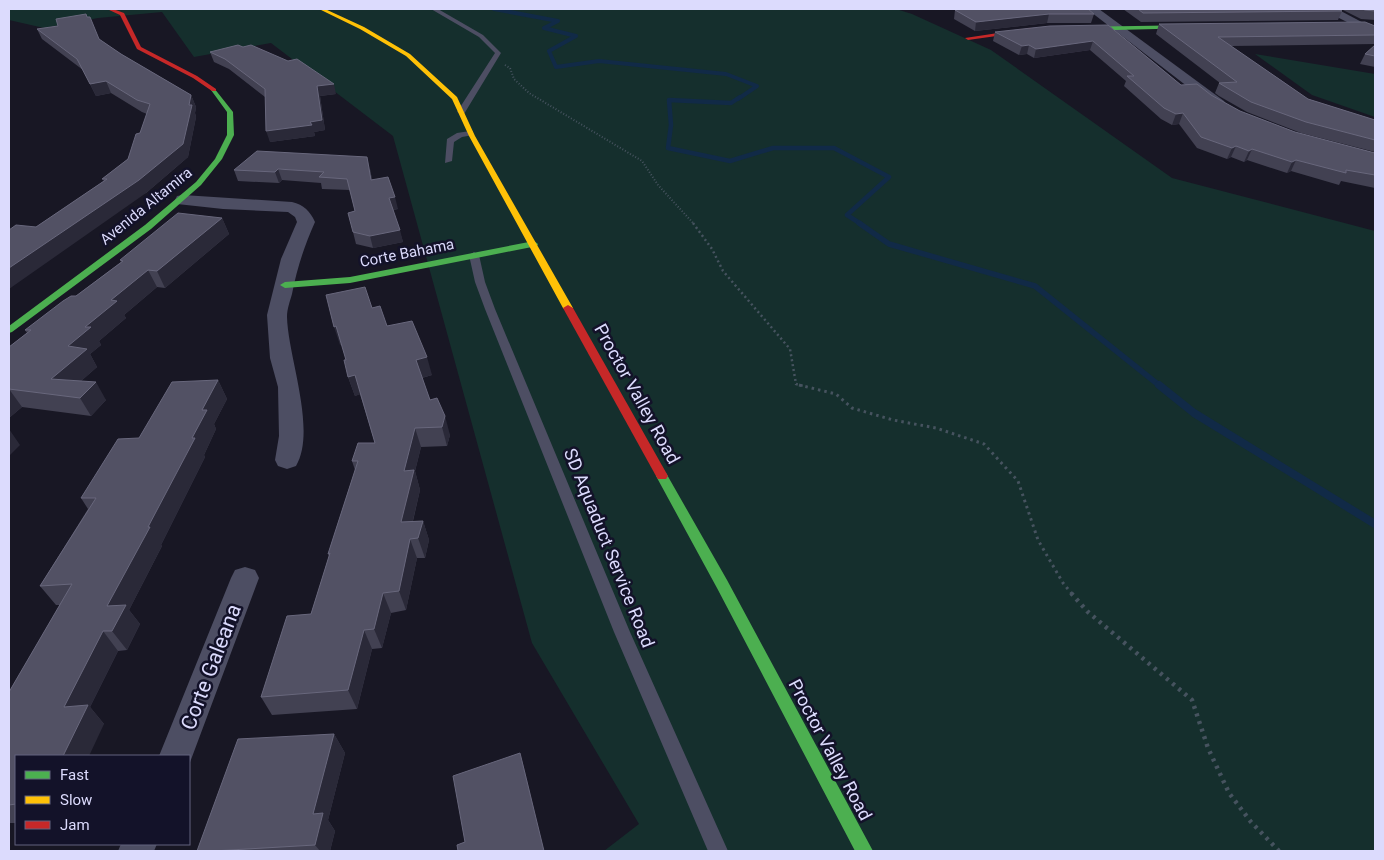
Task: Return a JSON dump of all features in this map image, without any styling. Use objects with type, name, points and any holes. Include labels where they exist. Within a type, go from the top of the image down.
[{"type":"street","name":"Avenida Altamira","points":[[9,330],[183,200],[207,176],[227,145],[231,123],[226,104],[213,88],[137,47],[122,14],[108,9]]},
{"type":"street","name":"Proctor Valley Road","points":[[321,9],[362,28],[408,56],[455,98],[470,133],[534,244],[722,584],[864,851]]},
{"type":"street","points":[[1092,9],[1213,101],[1230,111]]},
{"type":"street","points":[[1329,9],[1375,34]]},
{"type":"street","points":[[1332,25],[1375,25]]},
{"type":"street","points":[[1065,29],[1210,27]]},
{"type":"street","points":[[968,38],[1038,30]]},
{"type":"street","points":[[183,200],[292,207],[303,214],[306,222],[290,259],[277,315],[281,358],[289,386],[291,436],[287,460]]},
{"type":"street","name":"Corte Bahama","points":[[284,284],[350,280],[534,244]]},
{"type":"street","name":"Corte Galeana","points":[[176,755],[245,578]]},
{"type":"lane","points":[[434,9],[481,36],[498,53],[461,112]]},
{"type":"lane","points":[[448,161],[450,142],[460,135],[470,133]]},
{"type":"lane","name":"SD Aquaduct Service Road","points":[[474,255],[480,282],[490,309],[622,632],[718,851]]},
{"type":"path","points":[[495,58],[510,68],[514,79],[529,93],[642,161],[658,185],[692,222],[712,249],[723,271],[790,349],[796,384],[836,394],[852,408],[893,420],[936,428],[984,444],[1004,464],[1018,481],[1038,540],[1063,583],[1088,612],[1192,700],[1208,748],[1229,793],[1251,822],[1279,851]]},
{"type":"green space","points":[[9,9],[896,9],[912,14],[991,50],[1172,178],[1375,231],[1375,851],[604,851],[639,824],[532,643],[393,136],[271,43],[194,57],[162,12],[98,18],[44,28],[9,20]]},
{"type":"green space","points":[[1255,54],[1375,74],[1375,117],[1312,95]]},
{"type":"building","points":[[1088,9],[1094,14],[1049,14],[976,22],[955,10]]},
{"type":"building","points":[[1138,9],[1338,9],[1342,11],[1143,13]]},
{"type":"building","points":[[1362,9],[1375,9],[1375,11],[1365,10]]},
{"type":"building","points":[[86,14],[87,17],[90,17],[99,39],[191,95],[189,105],[192,105],[183,144],[139,180],[9,268],[9,230],[16,225],[36,227],[107,179],[102,179],[128,159],[136,134],[140,133],[150,104],[137,100],[106,81],[90,84],[77,59],[37,29],[58,26],[56,19]]},
{"type":"building","points":[[1365,22],[1375,26],[1375,35],[1218,37],[1308,99],[1375,120],[1375,140],[1306,122],[1251,102],[1219,83],[1237,82],[1159,24]]},
{"type":"building","points":[[1108,25],[1181,85],[1197,84],[1211,95],[1240,111],[1295,132],[1375,153],[1375,175],[1346,170],[1346,173],[1296,160],[1292,162],[1252,149],[1249,151],[1236,146],[1232,148],[1201,137],[1183,113],[1176,114],[1164,108],[1127,76],[1134,76],[1093,41],[1036,49],[1029,45],[1022,46],[995,32],[1050,26]]},
{"type":"building","points":[[238,45],[243,47],[251,45],[288,61],[297,59],[334,84],[317,86],[322,120],[310,122],[312,125],[266,131],[265,89],[225,59],[210,52]]},
{"type":"building","points":[[1375,45],[1375,56],[1365,54]]},
{"type":"building","points":[[257,151],[367,157],[371,180],[388,177],[395,197],[389,198],[400,230],[370,236],[353,232],[348,213],[355,211],[347,179],[319,177],[324,172],[278,169],[275,172],[234,170]]},
{"type":"building","points":[[178,213],[222,218],[157,271],[148,270],[111,300],[117,301],[85,327],[91,327],[68,346],[87,349],[51,379],[96,382],[80,398],[9,389],[9,347],[31,330],[25,330],[63,301],[71,296],[76,296],[123,261],[120,260]]},
{"type":"building","points":[[365,287],[372,308],[380,306],[387,326],[412,321],[427,357],[416,360],[430,400],[437,398],[445,416],[442,427],[415,428],[404,471],[414,470],[401,522],[423,521],[418,538],[410,539],[399,591],[383,593],[374,629],[364,630],[348,690],[261,697],[287,616],[311,614],[358,461],[352,461],[358,443],[375,443],[355,375],[348,377],[344,360],[346,360],[336,326],[334,327],[326,295]]},
{"type":"building","points":[[218,380],[202,410],[207,410],[192,438],[195,438],[107,606],[126,605],[112,631],[103,631],[64,707],[88,705],[63,755],[15,755],[15,804],[9,805],[9,692],[72,584],[40,586],[96,498],[81,498],[118,439],[139,438],[172,382]]},
{"type":"building","points":[[334,734],[313,814],[323,813],[315,845],[197,851],[238,739]]},
{"type":"building","points":[[520,753],[544,851],[458,851],[457,845],[465,842],[453,776]]},
{"type":"waterway","points":[[494,9],[558,21],[544,28],[576,36],[549,51],[556,67],[599,61],[726,74],[757,86],[738,99]]},
{"type":"waterway","points":[[740,97],[731,103],[669,100],[671,125],[668,148],[730,161],[773,148],[834,148],[889,177],[847,215],[861,224]]},
{"type":"waterway","points":[[859,223],[889,244],[1035,286],[1160,386]]},
{"type":"waterway","points":[[1159,385],[1194,413],[1375,524]]},
{"type":"traffic: fast","points":[[1074,29],[1196,27]]},
{"type":"traffic: fast","points":[[9,330],[148,227],[199,184],[219,159],[230,135],[230,112],[214,90]]},
{"type":"traffic: fast","points":[[285,285],[350,280],[534,244]]},
{"type":"traffic: fast","points":[[662,476],[722,584],[864,851]]},
{"type":"traffic: slow","points":[[321,9],[362,28],[408,55],[455,98],[472,136],[568,308]]},
{"type":"traffic: jam","points":[[109,9],[122,14],[139,48],[195,77],[214,90]]},
{"type":"traffic: jam","points":[[968,38],[1031,30]]},
{"type":"traffic: jam","points":[[568,308],[662,476]]}]
